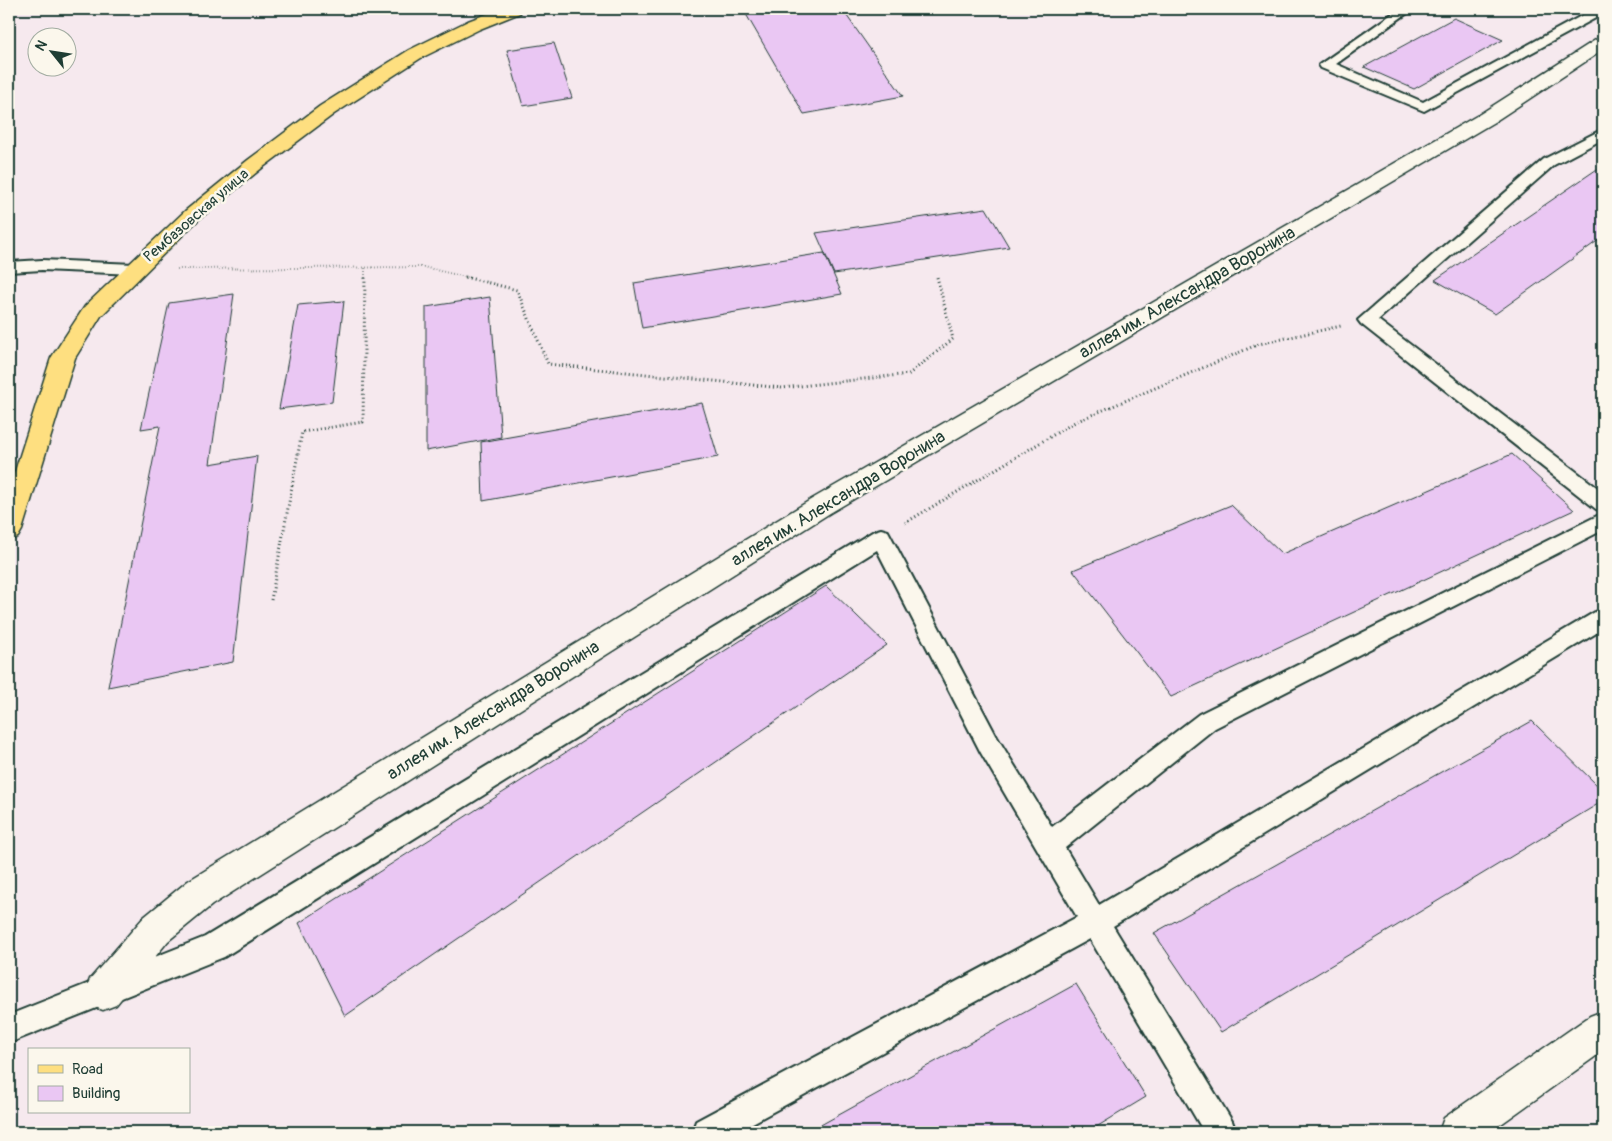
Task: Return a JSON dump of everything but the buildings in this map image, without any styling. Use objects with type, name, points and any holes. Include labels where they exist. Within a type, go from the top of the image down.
[{"type":"main road","name":"Рембазовская улица","points":[[9,530],[63,358],[94,311],[134,269],[192,215],[255,164],[328,110],[415,54],[511,9]]},
{"type":"street","name":"аллея им. Александра Воронина","points":[[102,992],[156,929],[200,893],[821,506],[1487,118],[1603,43]]},
{"type":"street","points":[[1458,1132],[1603,1029]]},
{"type":"lane","points":[[1407,9],[1326,65],[1424,107],[1603,9]]},
{"type":"lane","points":[[1603,133],[1549,162],[1367,320],[1603,503]]},
{"type":"lane","points":[[9,267],[42,265],[134,269]]},
{"type":"lane","points":[[1049,845],[1207,721],[1603,521]]},
{"type":"lane","points":[[9,1029],[214,947],[881,537],[989,745],[1221,1132]]},
{"type":"lane","points":[[707,1132],[1095,922],[1603,618]]},
{"type":"path","points":[[134,269],[423,267],[516,290],[548,364],[782,388],[909,374],[953,339],[937,277]]},
{"type":"path","points":[[271,600],[302,432],[362,422],[365,268]]},
{"type":"path","points":[[881,537],[1075,422],[1259,344],[1367,320]]}]
